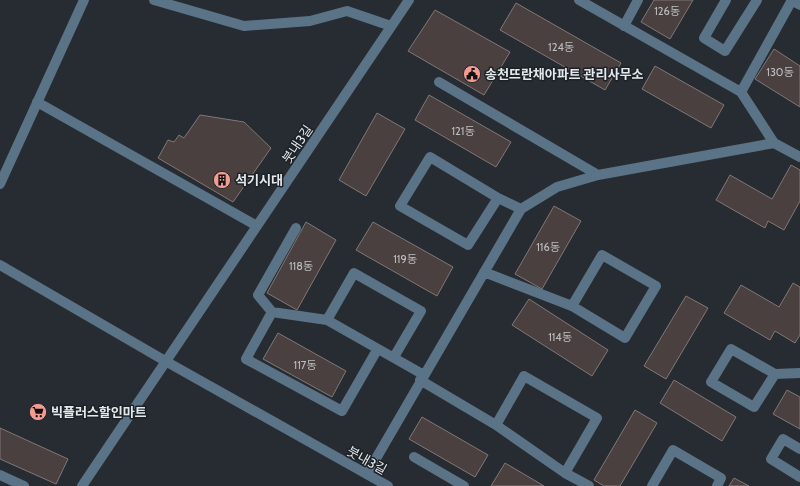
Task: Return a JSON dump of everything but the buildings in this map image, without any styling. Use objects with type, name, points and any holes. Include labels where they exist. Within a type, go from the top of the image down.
[{"type":"street","points":[[0,184],[84,0]]},
{"type":"street","points":[[154,0],[244,26],[310,21],[347,11],[391,26]]},
{"type":"street","name":"붓내3길","points":[[167,362],[409,0]]},
{"type":"street","points":[[579,0],[741,92],[774,143],[800,157]]},
{"type":"street","points":[[624,26],[638,0]]},
{"type":"street","points":[[726,0],[704,38],[725,51],[757,0]]},
{"type":"street","points":[[741,92],[791,0],[800,5]]},
{"type":"street","points":[[439,82],[598,175]]},
{"type":"street","points":[[37,102],[257,226]]},
{"type":"street","points":[[367,474],[521,209],[557,188],[598,175],[774,143]]},
{"type":"street","points":[[498,198],[468,245],[400,206],[430,157],[498,198],[521,209]]},
{"type":"street","points":[[296,228],[258,295],[272,312],[327,320],[378,350],[394,357],[565,473],[590,486]]},
{"type":"street","points":[[484,272],[572,306],[625,338],[656,286],[602,255],[572,306]]},
{"type":"street","name":"붓내3길","points":[[0,265],[167,362],[388,486]]},
{"type":"street","points":[[327,320],[354,273],[421,311],[394,357]]},
{"type":"street","points":[[272,312],[246,359],[342,411],[378,350]]},
{"type":"street","points":[[775,374],[754,407],[711,382],[731,349],[775,374],[800,373]]},
{"type":"street","points":[[82,486],[167,362]]},
{"type":"street","points":[[496,425],[524,376],[597,418],[565,473]]},
{"type":"street","points":[[800,449],[783,439],[771,459],[800,477]]},
{"type":"street","points":[[652,486],[674,450],[721,478],[717,486]]},
{"type":"street","points":[[414,457],[464,486]]},
{"type":"street","points":[[0,475],[24,486]]},
{"type":"place","name":"송천뜨란채아파트 관리사무소","points":[[472,74]]},
{"type":"place","name":"석기시대","points":[[222,180]]},
{"type":"place","name":"빅플러스할인마트","points":[[38,412]]}]
